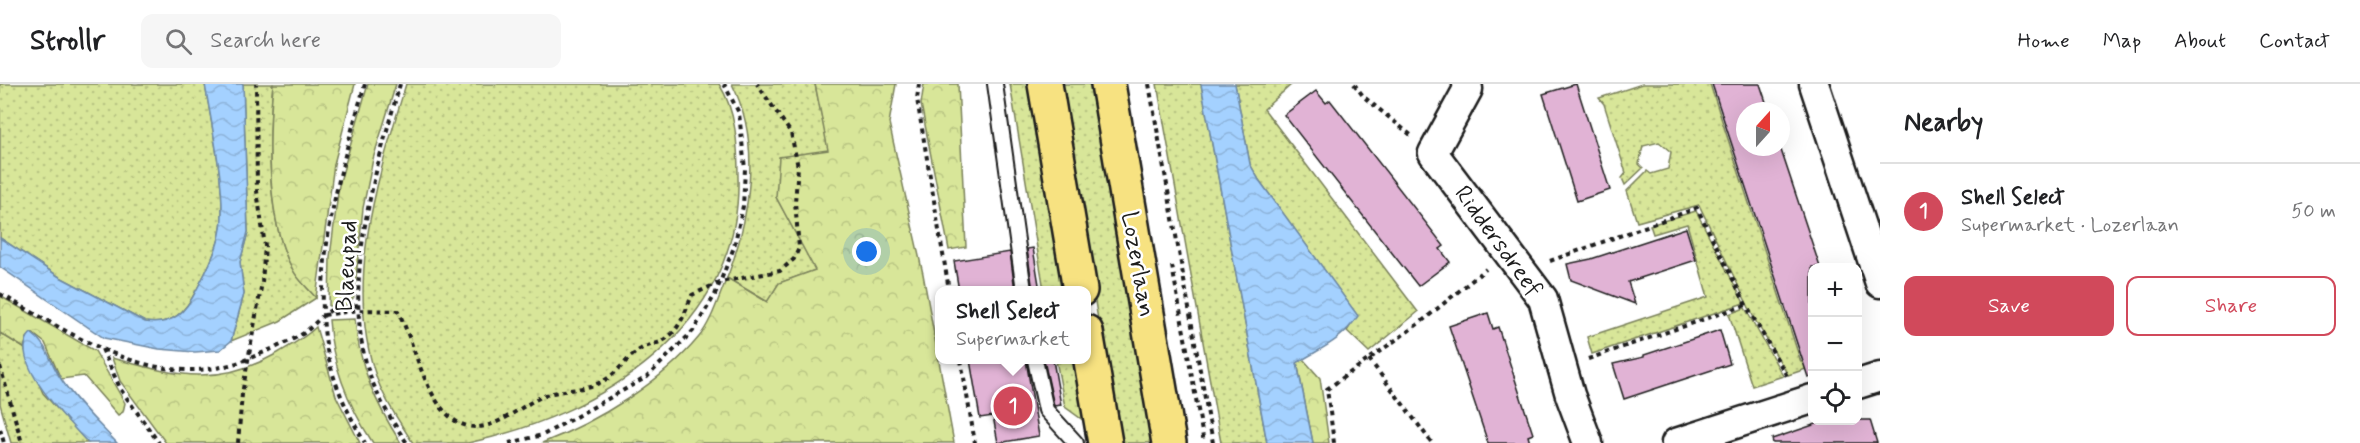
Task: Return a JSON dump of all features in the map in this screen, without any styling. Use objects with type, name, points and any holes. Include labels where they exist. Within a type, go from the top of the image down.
[{"type":"main road","points":[[1045,84],[1079,286]]},
{"type":"main road","name":"Lozerlaan","points":[[1108,84],[1169,443]]},
{"type":"main road","points":[[1091,361],[1105,443]]},
{"type":"street","points":[[1814,84],[1880,283]]},
{"type":"street","points":[[1433,153],[1472,86]]},
{"type":"street","name":"Riddersdreef","points":[[1433,153],[1543,299],[1562,368],[1588,443]]},
{"type":"street","points":[[1862,382],[1880,377]]},
{"type":"street","points":[[1676,443],[1807,400]]},
{"type":"lane","points":[[995,84],[1023,286]]},
{"type":"lane","points":[[1036,364],[1046,410],[1076,443]]},
{"type":"path","points":[[238,443],[242,394],[262,282],[265,246],[257,191],[256,84]]},
{"type":"path","points":[[364,84],[336,186],[327,248],[324,315],[329,363],[350,417],[365,443]]},
{"type":"path","name":"Blaeupad","points":[[400,84],[375,171],[367,213],[359,307],[367,366],[390,417],[407,443]]},
{"type":"path","points":[[509,443],[543,435],[647,377],[693,331],[720,282],[736,237],[743,206],[745,169],[739,113],[723,84]]},
{"type":"path","points":[[0,294],[101,349],[134,362],[171,371],[197,370],[248,359],[304,333],[324,315],[359,307],[399,311],[417,351],[420,368],[436,400],[453,420],[468,427],[478,428],[508,418],[526,404],[550,394],[604,381],[621,363],[642,348],[667,338],[682,320],[692,295],[720,282],[780,271],[794,259],[799,248],[795,202],[798,167],[791,133],[758,84]]},
{"type":"path","points":[[919,84],[917,99],[948,286]]},
{"type":"path","points":[[1149,84],[1214,443]]},
{"type":"path","points":[[1354,84],[1364,97],[1433,153]]},
{"type":"path","points":[[1334,443],[1327,389],[1516,261],[1697,208],[1746,305],[1807,400]]},
{"type":"path","points":[[1562,368],[1746,305]]},
{"type":"path","points":[[101,349],[121,390],[159,443]]},
{"type":"path","points":[[1369,359],[1432,443]]},
{"type":"path","points":[[962,364],[975,443]]},
{"type":"path","points":[[0,366],[22,443]]},
{"type":"path","points":[[0,429],[4,443]]},
{"type":"green space","points":[[0,84],[205,84],[218,160],[222,219],[220,234],[210,262],[188,304],[177,316],[163,322],[145,322],[58,276],[0,238]]},
{"type":"green space","points":[[243,84],[273,84],[270,154],[273,204],[284,250],[293,270],[316,298],[280,321],[231,341],[244,294],[240,262],[248,232]]},
{"type":"green space","points":[[273,84],[355,84],[334,164],[316,298],[293,270],[284,250],[273,204],[270,129]]},
{"type":"green space","points":[[368,84],[396,84],[373,159],[363,208],[354,297],[346,306],[329,306],[330,257],[339,185]]},
{"type":"green space","points":[[406,84],[719,84],[729,105],[736,141],[738,177],[733,231],[716,278],[689,320],[654,356],[612,386],[566,411],[518,430],[468,443],[413,443],[377,379],[367,343],[363,306],[368,231],[385,156]]},
{"type":"green space","points":[[732,84],[815,84],[829,150],[776,197],[816,270],[779,283],[768,302],[727,278],[742,231],[747,206],[750,156],[741,107]]},
{"type":"green space","points":[[815,84],[896,84],[889,123],[923,274],[935,339],[935,364],[940,364],[954,443],[542,443],[606,412],[667,370],[704,331],[727,278],[767,302],[779,283],[815,270],[776,197],[779,157],[828,150]]},
{"type":"green space","points":[[924,84],[958,84],[966,247],[949,250],[921,104]]},
{"type":"green space","points":[[1010,84],[1029,84],[1063,286],[1043,286]]},
{"type":"green space","points":[[1058,84],[1090,84],[1155,443],[1119,443]]},
{"type":"green space","points":[[1157,84],[1201,84],[1267,443],[1221,443]]},
{"type":"green space","points":[[1235,84],[1292,84],[1264,109],[1418,312],[1369,352],[1347,331],[1357,315],[1259,180],[1250,164]]},
{"type":"green space","points":[[1642,84],[1710,84],[1801,362],[1808,359],[1808,368],[1788,375],[1755,320],[1699,205],[1637,222],[1627,191],[1647,171],[1651,174],[1668,169],[1671,152],[1659,142],[1643,146],[1639,164],[1643,168],[1625,185],[1622,178],[1626,173],[1604,104],[1599,98]]},
{"type":"green space","points":[[1696,211],[1744,303],[1592,354],[1587,337],[1708,297],[1687,224],[1653,234],[1650,225]]},
{"type":"green space","points":[[0,296],[95,351],[125,403],[123,412],[118,415],[84,376],[61,379],[45,343],[32,333],[27,338],[24,348],[0,333]]},
{"type":"green space","points":[[1745,308],[1783,376],[1752,386],[1729,314]]},
{"type":"green space","points":[[355,319],[364,368],[376,399],[401,443],[373,443],[356,414],[343,384],[334,353],[329,320]]},
{"type":"green space","points":[[316,327],[336,396],[360,443],[166,443],[120,381],[112,358],[176,373],[196,375],[235,371],[278,353]]},
{"type":"green space","points":[[0,333],[24,348],[43,393],[88,443],[11,443],[0,404]]},
{"type":"green space","points":[[1303,359],[1320,378],[1329,443],[1313,443],[1297,362]]},
{"type":"green space","points":[[1057,364],[1077,364],[1087,423],[1065,407]]},
{"type":"water","points":[[205,84],[243,84],[248,232],[240,262],[244,294],[231,341],[220,350],[195,352],[159,349],[104,338],[0,267],[0,238],[58,276],[145,322],[163,322],[183,311],[193,297],[213,255],[222,219],[218,160]]},
{"type":"water","points":[[1201,84],[1235,84],[1250,164],[1259,180],[1358,316],[1338,338],[1297,363],[1313,443],[1267,443]]},
{"type":"water","points":[[31,333],[42,343],[73,396],[117,443],[88,443],[55,406],[33,374],[26,358],[25,344]]},
{"type":"building","points":[[1576,84],[1610,190],[1577,201],[1543,94]]},
{"type":"building","points":[[1712,84],[1760,84],[1766,102],[1736,102],[1736,156],[1783,156],[1819,263],[1808,263],[1808,377]]},
{"type":"building","points":[[1316,91],[1326,103],[1330,100],[1444,246],[1440,249],[1450,262],[1418,286],[1284,115]]},
{"type":"building","points":[[1686,228],[1696,260],[1628,282],[1635,304],[1571,280],[1567,264],[1591,259]]},
{"type":"building","points":[[1033,248],[1039,286],[1032,286],[1027,249]]},
{"type":"building","points":[[1010,252],[1014,286],[958,286],[954,261]]},
{"type":"building","points":[[1488,313],[1493,329],[1498,327],[1533,434],[1528,436],[1530,443],[1488,443],[1449,326]]},
{"type":"building","points":[[1720,330],[1730,364],[1624,399],[1613,364],[1644,357],[1644,355]]},
{"type":"building","points":[[971,364],[1027,364],[1039,436],[998,443],[993,416],[980,418]]},
{"type":"building","points":[[1045,364],[1054,364],[1061,405],[1054,406]]},
{"type":"building","points":[[1862,420],[1870,420],[1877,443],[1773,443],[1772,439],[1813,425],[1862,425]]},
{"type":"place","name":"Shell Select","points":[[1013,406]]}]
